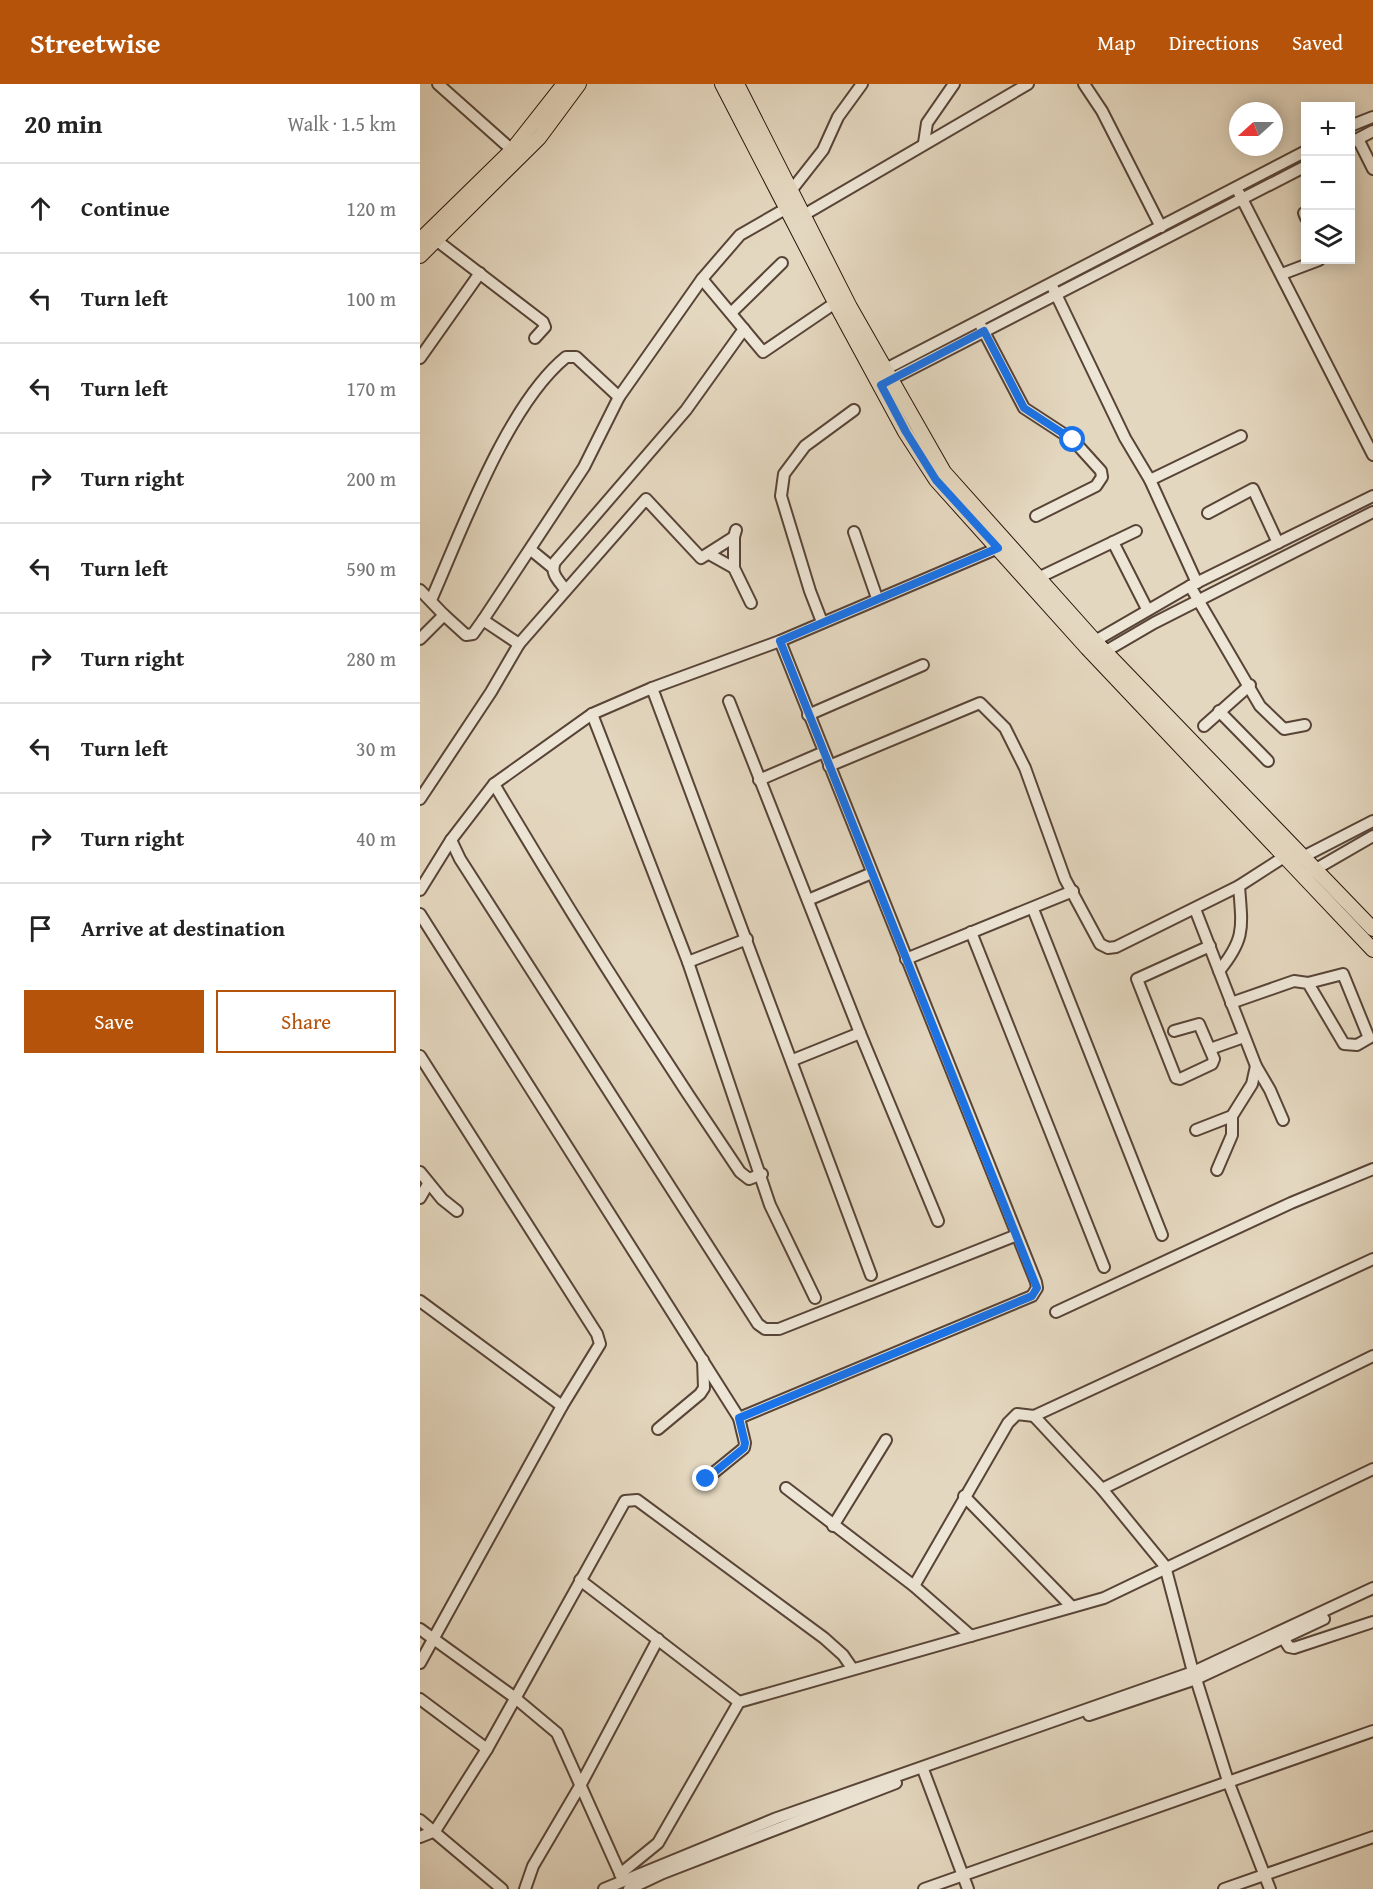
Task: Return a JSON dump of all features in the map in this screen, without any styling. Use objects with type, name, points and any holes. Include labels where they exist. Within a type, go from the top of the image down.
[{"type":"main road","points":[[420,240],[512,150],[564,84]]},
{"type":"main road","points":[[420,256],[539,138],[579,84]]},
{"type":"main road","points":[[722,84],[835,303],[883,377]]},
{"type":"main road","points":[[736,84],[883,377],[906,432],[936,480],[1003,545],[1040,577],[1095,640],[1203,754],[1317,868],[1373,928]]},
{"type":"main road","points":[[1003,545],[1087,648],[1301,877],[1373,950]]},
{"type":"street","points":[[438,84],[512,150]]},
{"type":"street","points":[[790,192],[823,150],[838,117],[861,84]]},
{"type":"street","points":[[924,143],[927,123],[954,84]]},
{"type":"street","points":[[802,216],[1028,84]]},
{"type":"street","points":[[1084,84],[1102,111],[1161,227]]},
{"type":"street","points":[[1355,124],[1373,117]]},
{"type":"street","points":[[1355,140],[1373,131]]},
{"type":"street","points":[[1355,142],[1373,169]]},
{"type":"street","points":[[883,377],[978,321],[1301,153]]},
{"type":"street","points":[[883,377],[984,331],[1301,168]]},
{"type":"street","points":[[1236,188],[1373,455]]},
{"type":"street","points":[[420,590],[444,615],[470,636],[531,550],[584,467],[619,397],[702,279],[740,235],[787,208]]},
{"type":"street","points":[[436,240],[543,322],[545,327],[535,338]]},
{"type":"street","points":[[731,312],[782,263]]},
{"type":"street","points":[[1282,274],[1308,264]]},
{"type":"street","points":[[420,358],[480,273]]},
{"type":"street","points":[[702,279],[763,352],[835,303]]},
{"type":"street","points":[[1050,283],[1125,438],[1150,480],[1198,601],[1250,685],[1260,706],[1284,729],[1305,724]]},
{"type":"street","points":[[978,321],[1024,408],[1077,444],[1101,471],[1102,477],[1096,486],[1036,516]]},
{"type":"street","points":[[553,568],[686,410],[744,329]]},
{"type":"street","points":[[431,600],[500,448],[525,406],[556,364],[566,357],[576,357],[619,397]]},
{"type":"street","points":[[822,622],[810,591],[781,496],[784,474],[805,446],[854,410]]},
{"type":"street","points":[[1150,480],[1241,436]]},
{"type":"street","points":[[1208,513],[1253,489],[1278,543]]},
{"type":"street","points":[[1095,640],[1193,585],[1373,496]]},
{"type":"street","points":[[420,799],[491,692],[519,644],[646,499],[701,558],[735,533],[734,568],[751,603]]},
{"type":"street","points":[[1106,651],[1198,601],[1373,512]]},
{"type":"street","points":[[1040,577],[1136,531]]},
{"type":"street","points":[[854,532],[877,598]]},
{"type":"street","points":[[1113,542],[1147,609]]},
{"type":"street","points":[[420,890],[451,840],[494,784],[592,714],[652,688],[780,641],[1003,545]]},
{"type":"street","points":[[531,550],[553,568],[565,589]]},
{"type":"street","points":[[709,554],[734,568]]},
{"type":"street","points":[[420,639],[444,615]]},
{"type":"street","points":[[483,620],[519,644]]},
{"type":"street","points":[[739,1418],[1032,1296],[1037,1288],[780,641]]},
{"type":"street","points":[[808,715],[923,665]]},
{"type":"street","points":[[1204,726],[1250,685]]},
{"type":"street","points":[[652,688],[793,1060],[871,1275]]},
{"type":"street","points":[[729,701],[860,1033],[938,1221]]},
{"type":"street","points":[[829,766],[980,703],[1005,728],[1015,748],[1065,879],[1100,944],[1108,948],[1195,909],[1287,861],[1305,856],[1373,821]]},
{"type":"street","points":[[1219,711],[1268,761]]},
{"type":"street","points":[[592,714],[688,962],[774,1213],[815,1298]]},
{"type":"street","points":[[759,780],[824,752]]},
{"type":"street","points":[[494,784],[574,919],[740,1172],[749,1179],[762,1174]]},
{"type":"street","points":[[1301,877],[1373,837]]},
{"type":"street","points":[[451,840],[460,859],[758,1324],[765,1329],[779,1329],[1017,1235]]},
{"type":"street","points":[[808,900],[872,873]]},
{"type":"street","points":[[1219,971],[1235,952],[1243,930],[1239,886]]},
{"type":"street","points":[[906,959],[1073,891]]},
{"type":"street","points":[[1033,909],[1162,1235]]},
{"type":"street","points":[[1195,909],[1244,1037],[1282,1120]]},
{"type":"street","points":[[420,914],[739,1418],[745,1443],[744,1448],[706,1479]]},
{"type":"street","points":[[971,932],[1104,1267]]},
{"type":"street","points":[[688,962],[747,939]]},
{"type":"street","points":[[1174,1031],[1199,1024],[1214,1059],[1209,1067],[1180,1079],[1176,1078],[1137,979],[1210,946]]},
{"type":"street","points":[[1231,1003],[1294,981],[1308,983],[1341,974],[1346,975],[1369,1038],[1357,1045],[1344,1044],[1308,983]]},
{"type":"street","points":[[793,1060],[860,1033]]},
{"type":"street","points":[[1210,1049],[1244,1037]]},
{"type":"street","points":[[420,1056],[599,1339],[597,1350],[562,1406],[420,1663]]},
{"type":"street","points":[[1216,1170],[1232,1135],[1232,1116],[1252,1084],[1256,1066]]},
{"type":"street","points":[[1196,1130],[1232,1116]]},
{"type":"street","points":[[1056,1312],[1291,1203],[1373,1169]]},
{"type":"street","points":[[420,1172],[428,1184],[457,1212]]},
{"type":"street","points":[[420,1198],[428,1184]]},
{"type":"street","points":[[1034,1416],[1373,1259]]},
{"type":"street","points":[[420,1300],[562,1406]]},
{"type":"street","points":[[1102,1489],[1373,1356]]},
{"type":"street","points":[[658,1429],[700,1394],[704,1388],[703,1360]]},
{"type":"street","points":[[914,1586],[964,1496],[1012,1418],[1023,1413],[1034,1416],[1102,1489],[1165,1566],[1195,1675],[1228,1780],[1270,1889]]},
{"type":"street","points":[[833,1526],[886,1440]]},
{"type":"street","points":[[624,1881],[658,1843],[739,1702],[1104,1598],[1165,1566],[1373,1469]]},
{"type":"street","points":[[786,1488],[914,1586],[971,1636]]},
{"type":"street","points":[[964,1496],[1071,1606]]},
{"type":"street","points":[[420,1837],[435,1831],[487,1749],[621,1505],[631,1498],[637,1500],[834,1645],[852,1668]]},
{"type":"street","points":[[580,1580],[739,1702]]},
{"type":"street","points":[[604,1889],[818,1808],[1195,1675],[1373,1587]]},
{"type":"street","points":[[818,1808],[1195,1675],[1284,1639],[1373,1595]]},
{"type":"street","points":[[1284,1639],[1289,1647],[1294,1648],[1373,1622]]},
{"type":"street","points":[[420,1629],[514,1697],[557,1733],[624,1881]]},
{"type":"street","points":[[525,1889],[533,1866],[580,1786],[658,1639]]},
{"type":"street","points":[[420,1700],[487,1749]]},
{"type":"street","points":[[924,1889],[1228,1780],[1373,1731]]},
{"type":"street","points":[[924,1772],[968,1889]]},
{"type":"street","points":[[420,1820],[502,1889]]},
{"type":"street","points":[[1224,1889],[1373,1838]]},
{"type":"route","points":[[706,1479],[741,1453],[744,1448],[744,1437],[739,1418],[1032,1296],[1036,1292],[1036,1282],[780,641],[998,548],[965,515],[936,480],[906,432],[881,385],[984,331],[1024,408],[1073,440]]}]
